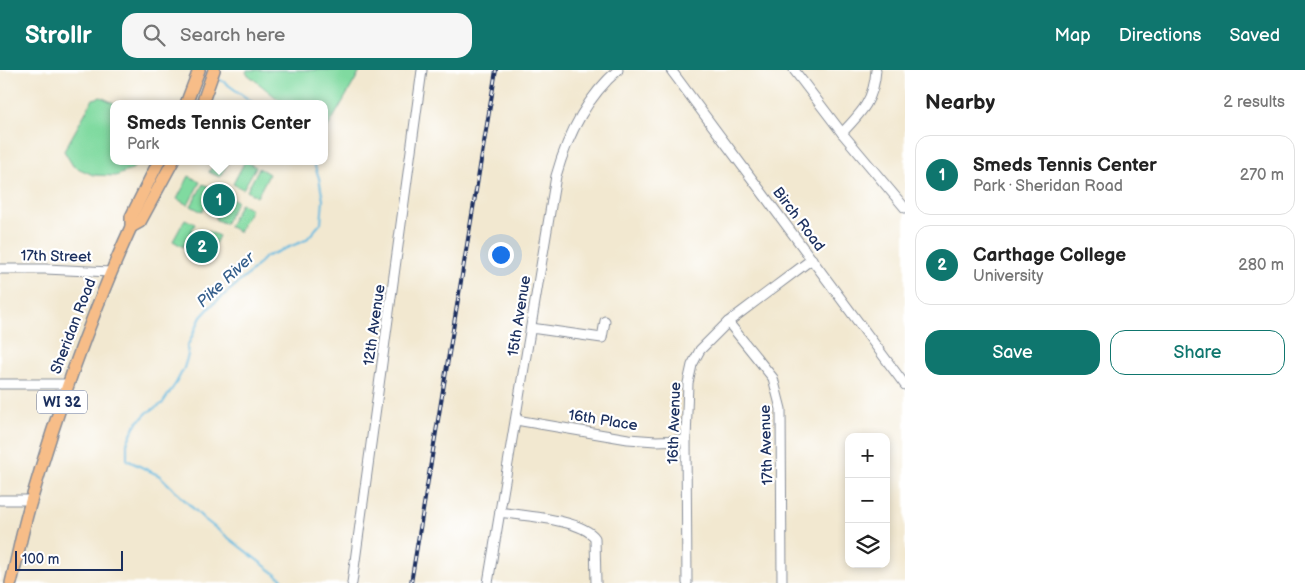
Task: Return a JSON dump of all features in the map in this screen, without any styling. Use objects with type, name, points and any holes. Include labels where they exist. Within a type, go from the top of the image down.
[{"type":"main road","points":[[188,100],[199,70]]},
{"type":"main road","points":[[204,100],[214,70]]},
{"type":"main road","name":"Sheridan Road","points":[[11,583],[31,500],[67,384],[111,272],[131,227],[131,218],[157,165]]},
{"type":"main road","name":"Sheridan Road","points":[[131,227],[140,222],[171,165]]},
{"type":"street","name":"12th Avenue","points":[[352,583],[422,70]]},
{"type":"street","name":"15th Avenue","points":[[488,583],[549,209],[560,161],[568,140],[583,114],[603,85],[618,70]]},
{"type":"street","name":"Birch Road","points":[[671,70],[905,385]]},
{"type":"street","points":[[794,70],[842,133],[905,208]]},
{"type":"street","points":[[842,133],[863,112],[875,83],[876,70]]},
{"type":"street","name":"16th Avenue","points":[[687,583],[686,440],[688,383],[692,365],[700,350],[728,322],[812,259]]},
{"type":"street","name":"17th Street","points":[[0,269],[111,272]]},
{"type":"street","points":[[531,328],[602,338],[605,321]]},
{"type":"street","name":"17th Avenue","points":[[728,322],[773,378],[781,409],[782,583]]},
{"type":"street","points":[[0,384],[67,384]]},
{"type":"street","name":"16th Place","points":[[516,420],[628,439],[656,441],[686,440]]},
{"type":"street","points":[[0,500],[31,500]]},
{"type":"street","points":[[500,512],[572,524],[591,533],[595,538],[596,583]]},
{"type":"green space","points":[[247,70],[361,70],[328,127],[328,100],[279,100],[246,73]]},
{"type":"green space","points":[[101,97],[110,101],[110,165],[136,165],[116,176],[93,175],[73,166],[64,151],[93,99]]},
{"type":"green space","points":[[213,165],[227,165],[220,177],[209,172]]},
{"type":"green space","points":[[243,165],[256,167],[243,189],[233,184]]},
{"type":"green space","points":[[259,168],[269,174],[257,197],[247,191]]},
{"type":"green space","points":[[189,176],[200,182],[188,205],[177,199]]},
{"type":"green space","points":[[203,184],[214,189],[202,212],[191,206]]},
{"type":"green space","points":[[227,196],[237,201],[225,224],[215,219]]},
{"type":"green space","points":[[241,203],[251,209],[239,232],[229,226]]},
{"type":"green space","points":[[185,219],[195,224],[183,247],[173,241]]},
{"type":"green space","points":[[208,231],[219,236],[207,259],[196,254]]},
{"type":"waterway","name":"Pike River","points":[[215,77],[249,100]]},
{"type":"waterway","name":"Pike River","points":[[287,583],[204,519],[160,476],[127,460],[127,443],[135,425],[148,412],[162,404],[176,383],[188,355],[187,347],[201,317],[265,257],[306,240],[321,223],[323,200],[314,165]]},
{"type":"railway","points":[[411,583],[496,70]]},
{"type":"place","name":"Smeds Tennis Center","points":[[219,200]]},
{"type":"place","name":"Carthage College","points":[[202,247]]}]
